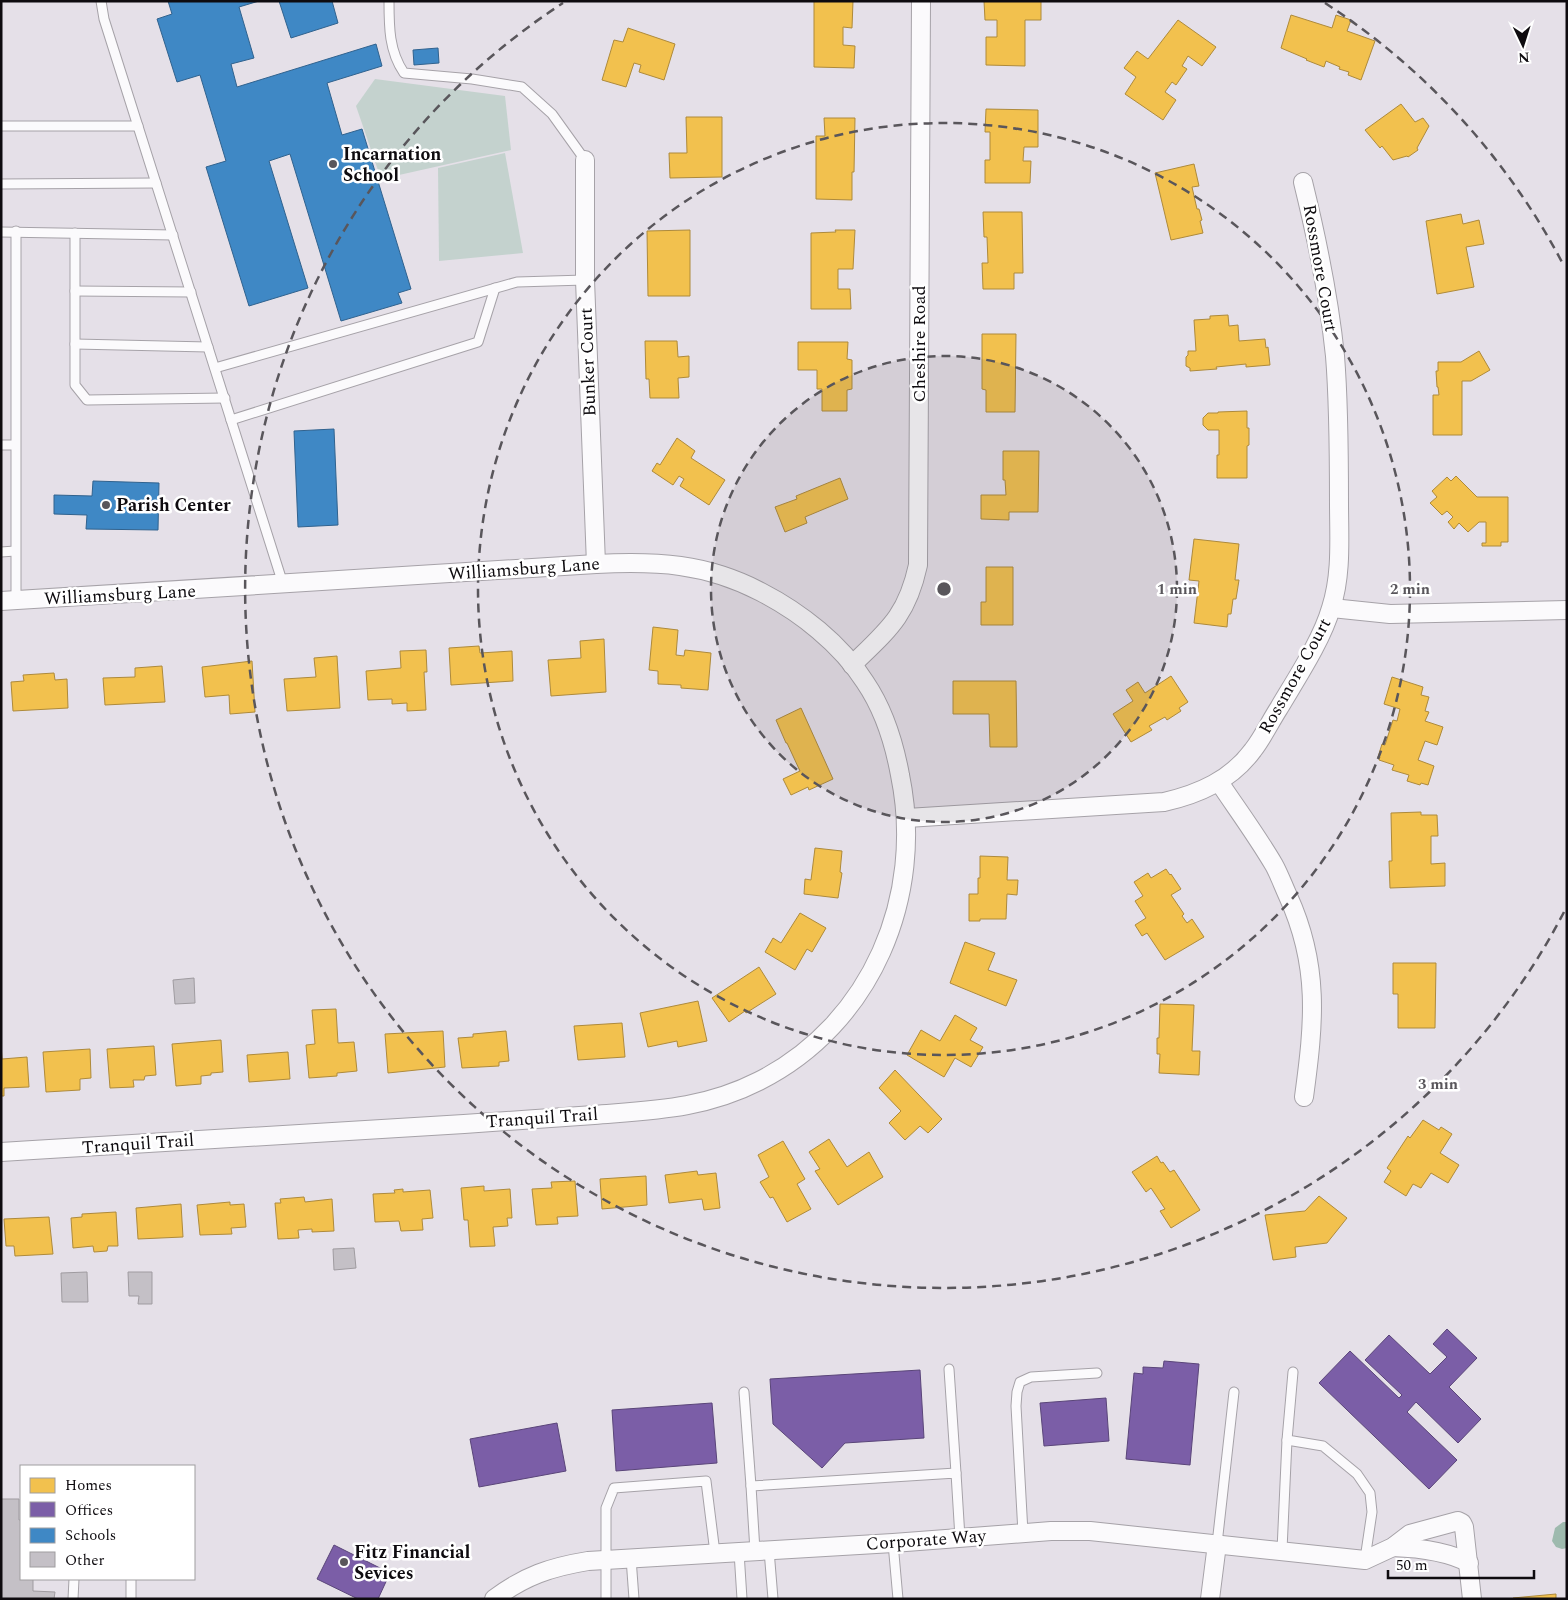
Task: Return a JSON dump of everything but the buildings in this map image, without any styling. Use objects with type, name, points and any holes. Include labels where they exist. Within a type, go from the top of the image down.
[{"type":"street","name":"Cheshire Road","points":[[852,665],[891,628],[906,605],[914,586],[918,565],[921,1]]},
{"type":"street","name":"Bunker Court","points":[[585,160],[585,280],[596,564]]},
{"type":"street","name":"Rossmore Court","points":[[907,818],[1164,802],[1186,797],[1219,782],[1238,767],[1254,750],[1312,651],[1332,608],[1337,585],[1339,560],[1339,453],[1335,356],[1326,291],[1303,182]]},
{"type":"street","name":"Williamsburg Lane","points":[[8,601],[641,562],[674,564],[706,571],[763,592],[802,617],[852,665],[866,683],[888,728],[905,796],[907,818]]},
{"type":"street","points":[[1332,608],[1390,614],[1567,610]]},
{"type":"street","points":[[1219,782],[1275,866],[1301,928],[1309,959],[1312,996],[1310,1051],[1304,1097]]},
{"type":"street","name":"Tranquil Trail","points":[[1,1152],[670,1109],[702,1103],[732,1093],[762,1080],[809,1048],[837,1021],[858,994],[879,958],[895,920],[904,880],[907,818]]},
{"type":"street","points":[[1365,1560],[1393,1547],[1410,1534],[1458,1521],[1464,1527],[1472,1599]]},
{"type":"street","name":"Corporate Way","points":[[494,1599],[530,1576],[560,1566],[605,1560],[892,1543],[1051,1531],[1090,1532],[1282,1550],[1365,1560]]},
{"type":"street","points":[[1210,1599],[1218,1544]]},
{"type":"street","points":[[1393,1547],[1411,1547],[1456,1556],[1469,1563]]},
{"type":"lane","points":[[101,1],[104,19],[283,584]]},
{"type":"lane","points":[[389,1],[389,30],[396,61],[404,73],[472,79],[522,87],[552,114],[585,160]]},
{"type":"lane","points":[[1,126],[138,126]]},
{"type":"lane","points":[[1,184],[156,183]]},
{"type":"lane","points":[[8,601],[15,551],[16,231]]},
{"type":"lane","points":[[1,232],[173,235]]},
{"type":"lane","points":[[75,233],[75,385],[86,400],[224,398]]},
{"type":"lane","points":[[215,368],[517,282],[585,280]]},
{"type":"lane","points":[[231,420],[478,342],[495,288]]},
{"type":"lane","points":[[75,291],[191,292]]},
{"type":"lane","points":[[75,344],[208,347]]},
{"type":"lane","points":[[1,445],[15,445]]},
{"type":"lane","points":[[1,552],[15,551]]},
{"type":"lane","points":[[949,1369],[960,1538]]},
{"type":"lane","points":[[1282,1550],[1287,1440],[1293,1372]]},
{"type":"lane","points":[[1023,1533],[1016,1406],[1020,1382],[1031,1377],[1097,1373]]},
{"type":"lane","points":[[742,1599],[754,1551],[744,1392]]},
{"type":"lane","points":[[1218,1544],[1234,1392]]},
{"type":"lane","points":[[1287,1440],[1323,1446],[1357,1474],[1366,1486],[1370,1493],[1372,1512],[1365,1560]]},
{"type":"lane","points":[[751,1486],[956,1473]]},
{"type":"lane","points":[[606,1599],[606,1508],[614,1488],[706,1480],[715,1553]]},
{"type":"lane","points":[[892,1543],[898,1599]]},
{"type":"lane","points":[[754,1551],[773,1599]]},
{"type":"lane","points":[[631,1558],[634,1599]]},
{"type":"lane","points":[[74,1580],[74,1599]]},
{"type":"lane","points":[[131,1580],[131,1599]]},
{"type":"shaded area","points":[[375,79],[505,96],[511,150],[381,179],[356,106]]},
{"type":"shaded area","points":[[505,153],[523,253],[439,261],[438,168]]},
{"type":"shaded area","points":[[1563,1522],[1567,1522],[1567,1548],[1562,1549],[1556,1547],[1552,1541],[1555,1528]]},
{"type":"place","name":"Incarnation School","points":[[333,164]]},
{"type":"place","name":"Parish Center","points":[[106,505]]},
{"type":"place","name":"Fitz Financial Sevices","points":[[344,1562]]}]
